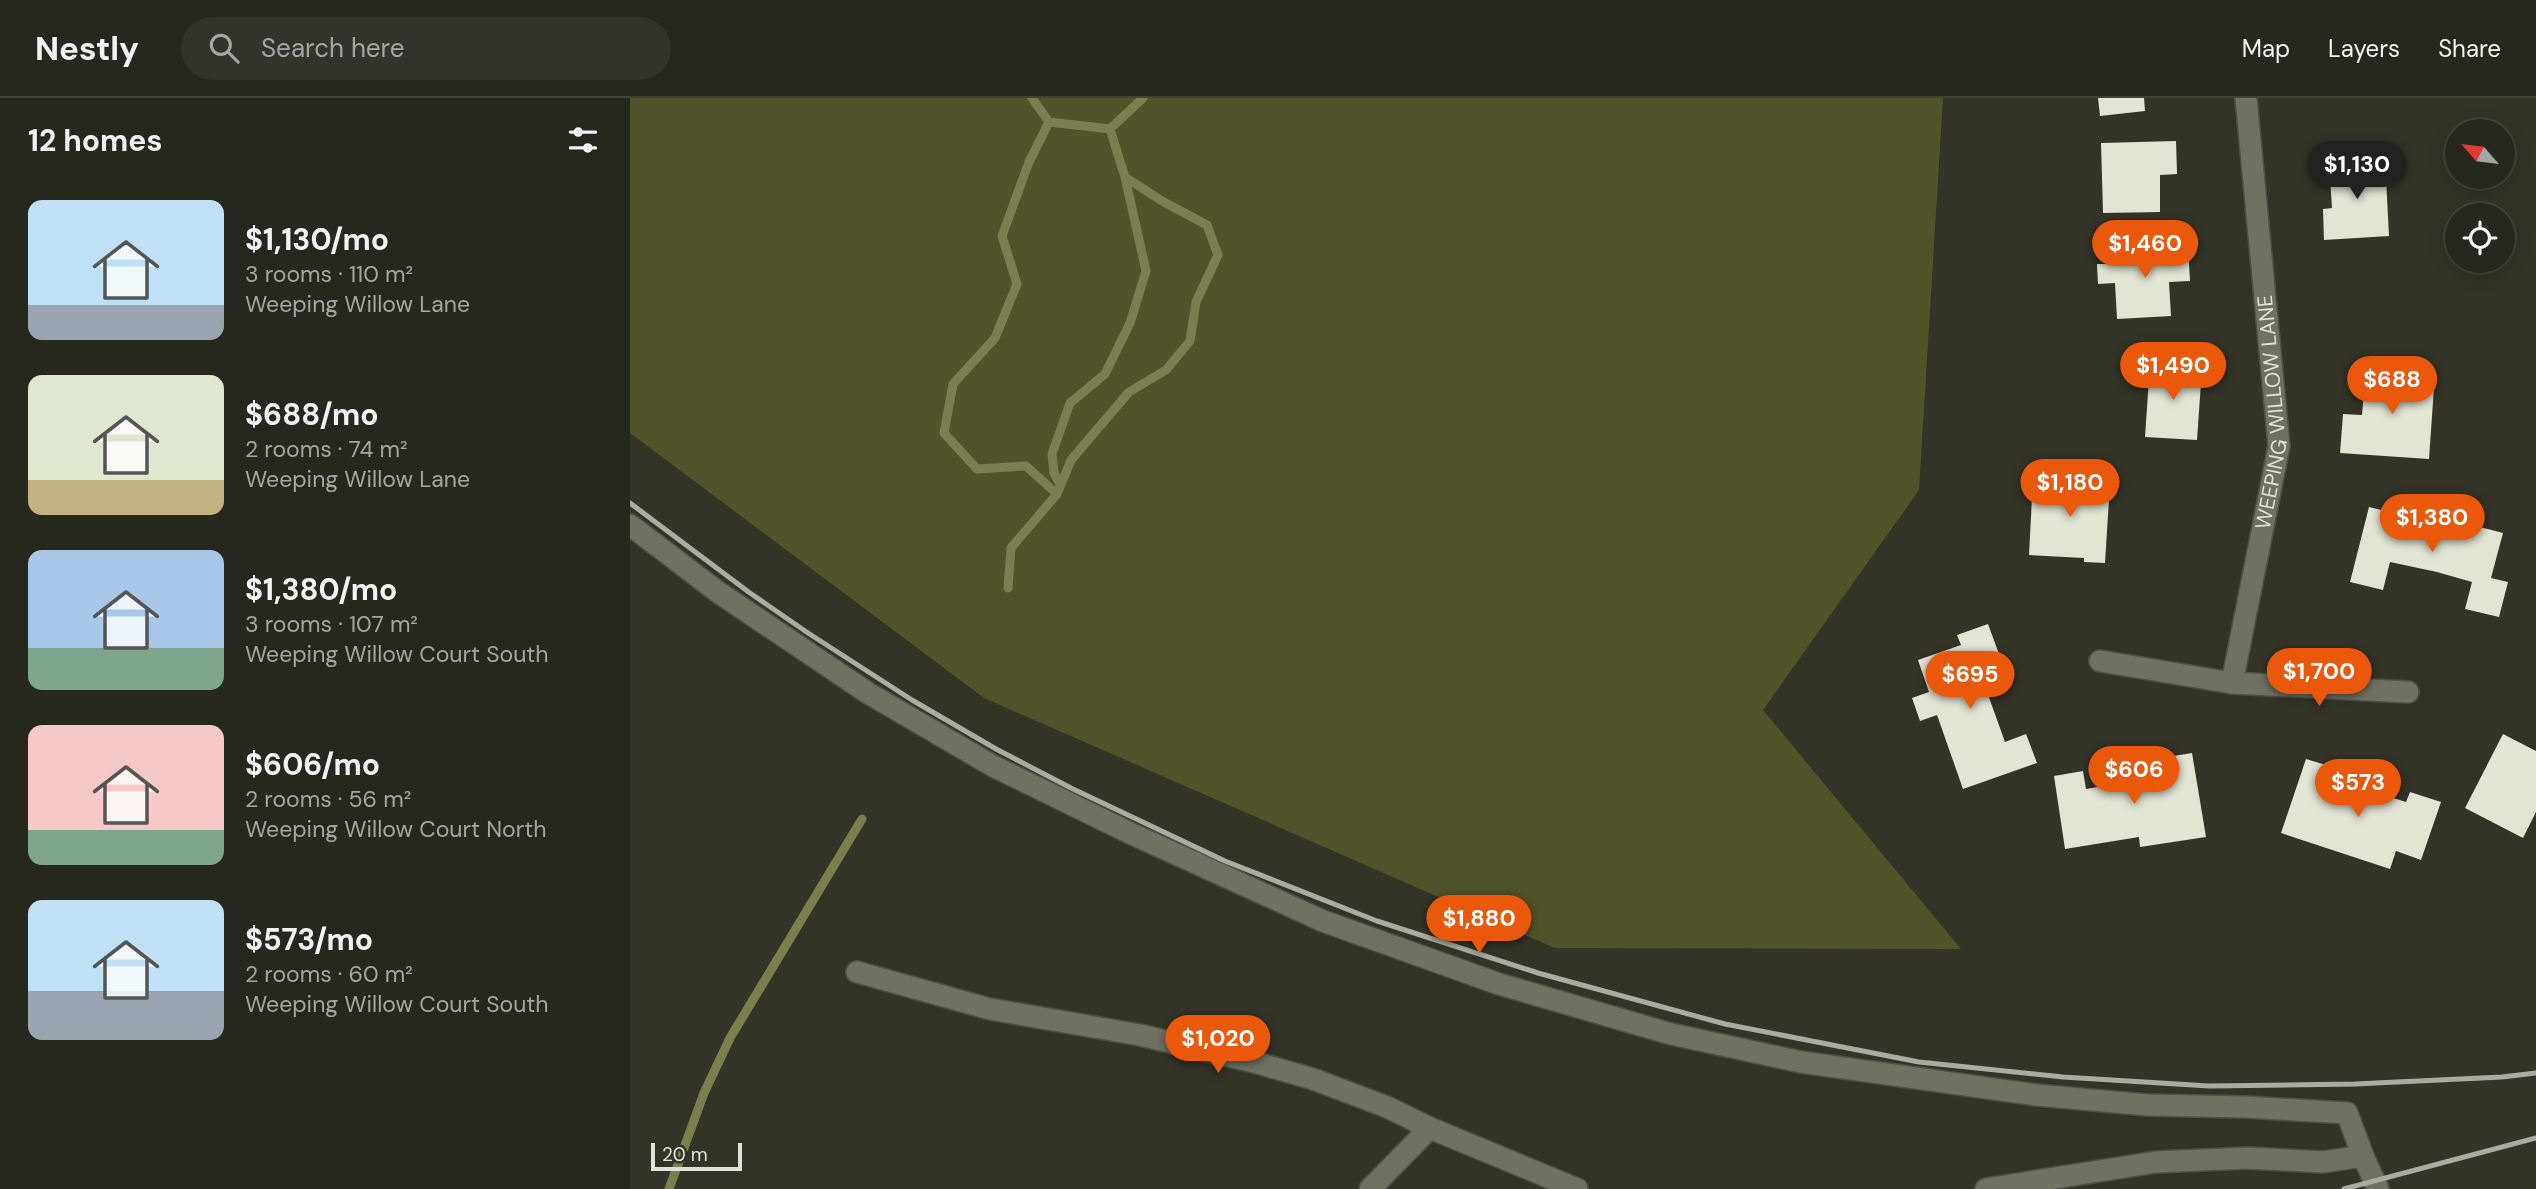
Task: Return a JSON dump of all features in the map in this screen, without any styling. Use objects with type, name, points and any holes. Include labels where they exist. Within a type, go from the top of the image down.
[{"type":"street","name":"WEEPING WILLOW LANE","points":[[2232,683],[2279,446],[2246,98]]},
{"type":"street","points":[[630,525],[718,592],[868,693],[993,766],[1130,833],[1323,921],[1499,984],[1671,1034],[1801,1062],[2036,1095],[2148,1105],[2246,1107],[2347,1114],[2378,1189]]},
{"type":"street","points":[[2100,661],[2232,683],[2407,692]]},
{"type":"street","points":[[857,972],[990,1009],[1140,1035],[1313,1079],[1387,1107],[1430,1128],[1577,1189]]},
{"type":"street","points":[[1370,1189],[1430,1128]]},
{"type":"street","points":[[1986,1189],[2156,1162],[2248,1158],[2323,1162],[2363,1156]]},
{"type":"green space","points":[[630,98],[1943,98],[1919,490],[1763,710],[1961,949],[1555,948],[984,698],[630,433]]},
{"type":"building","points":[[2098,98],[2144,98],[2145,111],[2100,116]]},
{"type":"building","points":[[2176,141],[2177,174],[2160,175],[2160,212],[2103,213],[2101,143]]},
{"type":"building","points":[[2385,159],[2389,236],[2324,240],[2323,209],[2332,208],[2329,163]]},
{"type":"building","points":[[2188,247],[2190,281],[2169,282],[2171,316],[2117,319],[2115,283],[2098,284],[2097,264],[2111,264],[2111,251]]},
{"type":"building","points":[[2150,364],[2202,368],[2197,440],[2145,437]]},
{"type":"building","points":[[2366,368],[2435,373],[2429,459],[2340,453],[2343,414],[2362,415]]},
{"type":"building","points":[[2033,478],[2110,483],[2105,563],[2084,562],[2084,558],[2029,555]]},
{"type":"building","points":[[2369,507],[2459,529],[2463,512],[2482,516],[2480,527],[2503,533],[2491,578],[2508,582],[2499,617],[2465,609],[2472,582],[2437,572],[2390,562],[2383,590],[2350,582]]},
{"type":"building","points":[[1988,624],[1999,654],[1977,662],[1991,703],[2005,742],[2026,734],[2037,763],[1963,789],[1937,715],[1920,721],[1912,698],[1929,692],[1918,660],[1961,645],[1957,635]]},
{"type":"building","points":[[2503,734],[2536,751],[2536,812],[2523,838],[2465,808]]},
{"type":"building","points":[[2192,753],[2206,837],[2140,847],[2139,837],[2065,849],[2054,776],[2083,771],[2086,789],[2139,780],[2136,762]]},
{"type":"building","points":[[2306,759],[2336,768],[2330,788],[2367,800],[2371,791],[2406,802],[2410,792],[2441,802],[2421,860],[2396,851],[2390,869],[2281,833]]},
{"type":"waterway","points":[[1032,98],[1049,122]]},
{"type":"waterway","points":[[1008,588],[1011,548],[1057,494],[1026,466],[977,469],[944,433],[953,384],[995,338],[1017,284],[1002,236],[1029,162],[1049,122],[1110,129],[1143,98]]},
{"type":"waterway","points":[[1057,494],[1071,460],[1129,392],[1166,370],[1190,341],[1196,302],[1218,255],[1207,225],[1125,177],[1110,129]]},
{"type":"waterway","points":[[1060,484],[1054,473],[1052,454],[1070,403],[1105,374],[1130,323],[1146,271],[1125,177]]},
{"type":"waterway","points":[[669,1189],[704,1093],[730,1038],[862,819]]},
{"type":"railway","points":[[630,503],[808,633],[912,700],[996,749],[1071,788],[1225,861],[1377,921],[1538,973],[1725,1024],[1919,1062],[2063,1077],[2209,1086],[2355,1084],[2536,1073]]},
{"type":"railway","points":[[2344,1189],[2536,1138]]}]
